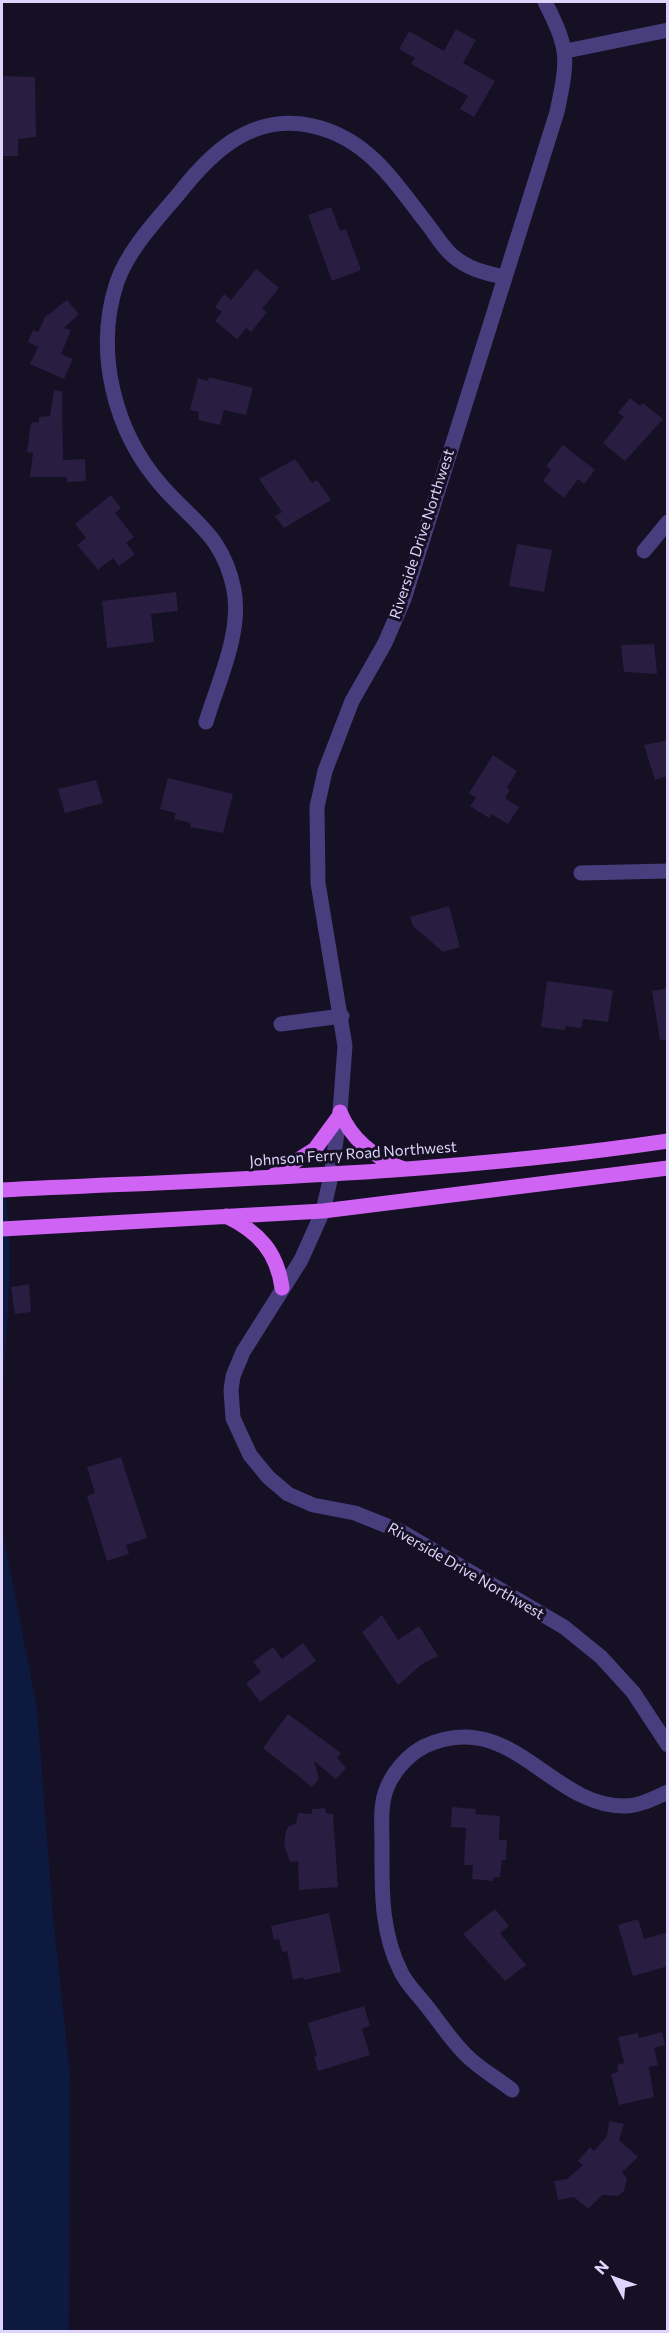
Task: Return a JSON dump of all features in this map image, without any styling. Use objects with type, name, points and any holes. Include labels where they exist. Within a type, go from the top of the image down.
[{"type":"main road","points":[[268,1179],[311,1152],[340,1114],[363,1146],[378,1157],[407,1170]]},
{"type":"main road","name":"Johnson Ferry Road Northwest","points":[[2,1190],[331,1176],[574,1154],[668,1141]]},
{"type":"main road","points":[[2,1229],[323,1211],[668,1168]]},
{"type":"main road","points":[[226,1216],[248,1228],[269,1248],[280,1272],[282,1288]]},
{"type":"street","name":"Riverside Drive Northwest","points":[[545,2],[566,51],[566,68],[557,112],[404,599],[385,643],[352,700],[325,771],[317,807],[318,883],[342,1016],[345,1046],[340,1114],[331,1176],[323,1211],[300,1260],[243,1352],[233,1376],[231,1390],[238,1432],[250,1455],[268,1477],[300,1501],[355,1514],[402,1532],[564,1627],[601,1657],[633,1692],[668,1745]]},
{"type":"street","points":[[566,51],[668,30]]},
{"type":"street","points":[[206,722],[232,637],[234,592],[227,564],[216,543],[202,525],[171,496],[149,471],[130,440],[116,405],[108,361],[108,319],[118,281],[134,249],[202,165],[220,148],[241,135],[260,128],[301,124],[333,131],[362,147],[382,166],[452,256],[477,271],[504,277]]},
{"type":"street","points":[[644,551],[668,522]]},
{"type":"street","points":[[580,873],[668,870]]},
{"type":"street","points":[[281,1024],[342,1016]]},
{"type":"street","points":[[512,2090],[465,2055],[402,1974],[388,1943],[382,1913],[382,1812],[385,1794],[392,1778],[406,1759],[424,1747],[442,1740],[473,1737],[498,1743],[585,1796],[608,1804],[643,1803],[668,1792]]},
{"type":"water","points":[[2,1174],[7,1205],[10,1268],[2,1425]]},
{"type":"water","points":[[2,1528],[37,1708],[53,1916],[70,2073],[69,2331],[2,2331]]},
{"type":"building","points":[[456,29],[476,40],[463,63],[495,81],[474,117],[460,109],[468,96],[411,64],[415,58],[399,49],[409,31],[444,51]]},
{"type":"building","points":[[2,76],[35,77],[36,137],[18,139],[18,156],[2,156]]},
{"type":"building","points":[[331,207],[340,231],[346,229],[361,270],[332,281],[308,215]]},
{"type":"building","points":[[256,269],[279,288],[262,309],[267,312],[251,332],[246,328],[237,339],[215,321],[222,312],[215,307],[224,294],[231,300]]},
{"type":"building","points":[[67,300],[79,314],[64,328],[71,330],[61,354],[73,359],[64,379],[30,364],[38,347],[28,342],[33,330],[38,332],[45,317]]},
{"type":"building","points":[[209,377],[253,388],[246,415],[224,410],[220,425],[198,420],[199,412],[190,410],[198,378],[208,381]]},
{"type":"building","points":[[54,390],[62,391],[63,460],[85,459],[86,481],[67,482],[67,477],[30,477],[33,453],[27,452],[31,423],[39,422],[39,417],[50,416]]},
{"type":"building","points":[[630,398],[640,406],[643,403],[663,419],[625,461],[603,443],[624,417],[618,413]]},
{"type":"building","points":[[563,445],[595,470],[584,484],[578,479],[564,498],[543,481],[551,470],[546,466]]},
{"type":"building","points":[[295,459],[312,483],[317,480],[331,500],[284,528],[275,516],[282,512],[259,479]]},
{"type":"building","points":[[111,495],[121,508],[115,513],[134,537],[126,543],[135,554],[119,566],[113,558],[98,570],[77,545],[86,538],[75,524]]},
{"type":"building","points":[[517,544],[552,550],[544,592],[509,586]]},
{"type":"building","points":[[176,592],[178,611],[151,614],[154,642],[107,648],[102,601]]},
{"type":"building","points":[[654,644],[657,674],[624,672],[621,645]]},
{"type":"building","points":[[668,740],[668,776],[655,780],[644,745]]},
{"type":"building","points":[[493,755],[517,771],[507,788],[510,790],[505,798],[519,807],[508,824],[491,814],[489,818],[470,806],[476,798],[469,793]]},
{"type":"building","points":[[168,778],[233,794],[223,833],[190,827],[191,823],[174,819],[176,813],[160,809]]},
{"type":"building","points":[[96,780],[103,803],[65,813],[58,789]]},
{"type":"building","points":[[449,906],[460,947],[443,952],[413,926],[410,917]]},
{"type":"building","points":[[547,981],[613,990],[608,1022],[583,1019],[581,1028],[565,1026],[565,1030],[541,1027]]},
{"type":"building","points":[[668,988],[668,1040],[660,1040],[652,991]]},
{"type":"building","points":[[29,1284],[31,1312],[15,1314],[11,1287]]},
{"type":"building","points":[[121,1457],[147,1538],[126,1545],[129,1554],[107,1561],[87,1496],[95,1493],[87,1467]]},
{"type":"building","points":[[382,1615],[398,1640],[419,1626],[438,1656],[422,1664],[398,1685],[362,1632]]},
{"type":"building","points":[[303,1643],[316,1661],[260,1702],[246,1683],[261,1672],[253,1662],[273,1647],[282,1659]]},
{"type":"building","points":[[288,1714],[341,1753],[337,1758],[346,1768],[336,1779],[314,1761],[319,1779],[312,1787],[263,1748]]},
{"type":"building","points":[[452,1807],[476,1809],[475,1814],[500,1816],[499,1840],[507,1840],[506,1860],[502,1860],[500,1877],[494,1877],[493,1881],[472,1879],[473,1865],[464,1865],[466,1828],[451,1827]]},
{"type":"building","points":[[325,1808],[326,1813],[333,1814],[338,1887],[299,1890],[298,1861],[290,1862],[284,1845],[286,1831],[289,1826],[296,1824],[298,1813],[312,1814],[312,1809]]},
{"type":"building","points":[[495,1909],[509,1926],[500,1933],[526,1965],[505,1981],[463,1934]]},
{"type":"building","points":[[329,1913],[341,1972],[304,1980],[303,1977],[293,1980],[287,1951],[282,1952],[279,1939],[274,1940],[271,1926]]},
{"type":"building","points":[[638,1919],[644,1939],[668,1932],[668,1966],[633,1976],[618,1925]]},
{"type":"building","points":[[364,2006],[370,2026],[362,2029],[370,2055],[318,2071],[314,2057],[317,2056],[308,2023]]},
{"type":"building","points":[[662,2032],[665,2045],[654,2048],[658,2065],[649,2067],[654,2097],[619,2105],[611,2074],[618,2072],[617,2065],[624,2063],[618,2037],[638,2033],[639,2038]]},
{"type":"building","points":[[609,2121],[624,2124],[619,2140],[638,2157],[622,2172],[627,2179],[624,2191],[618,2196],[602,2195],[588,2209],[574,2197],[558,2200],[554,2181],[567,2179],[583,2165],[578,2161],[590,2147],[594,2151],[607,2136]]}]
